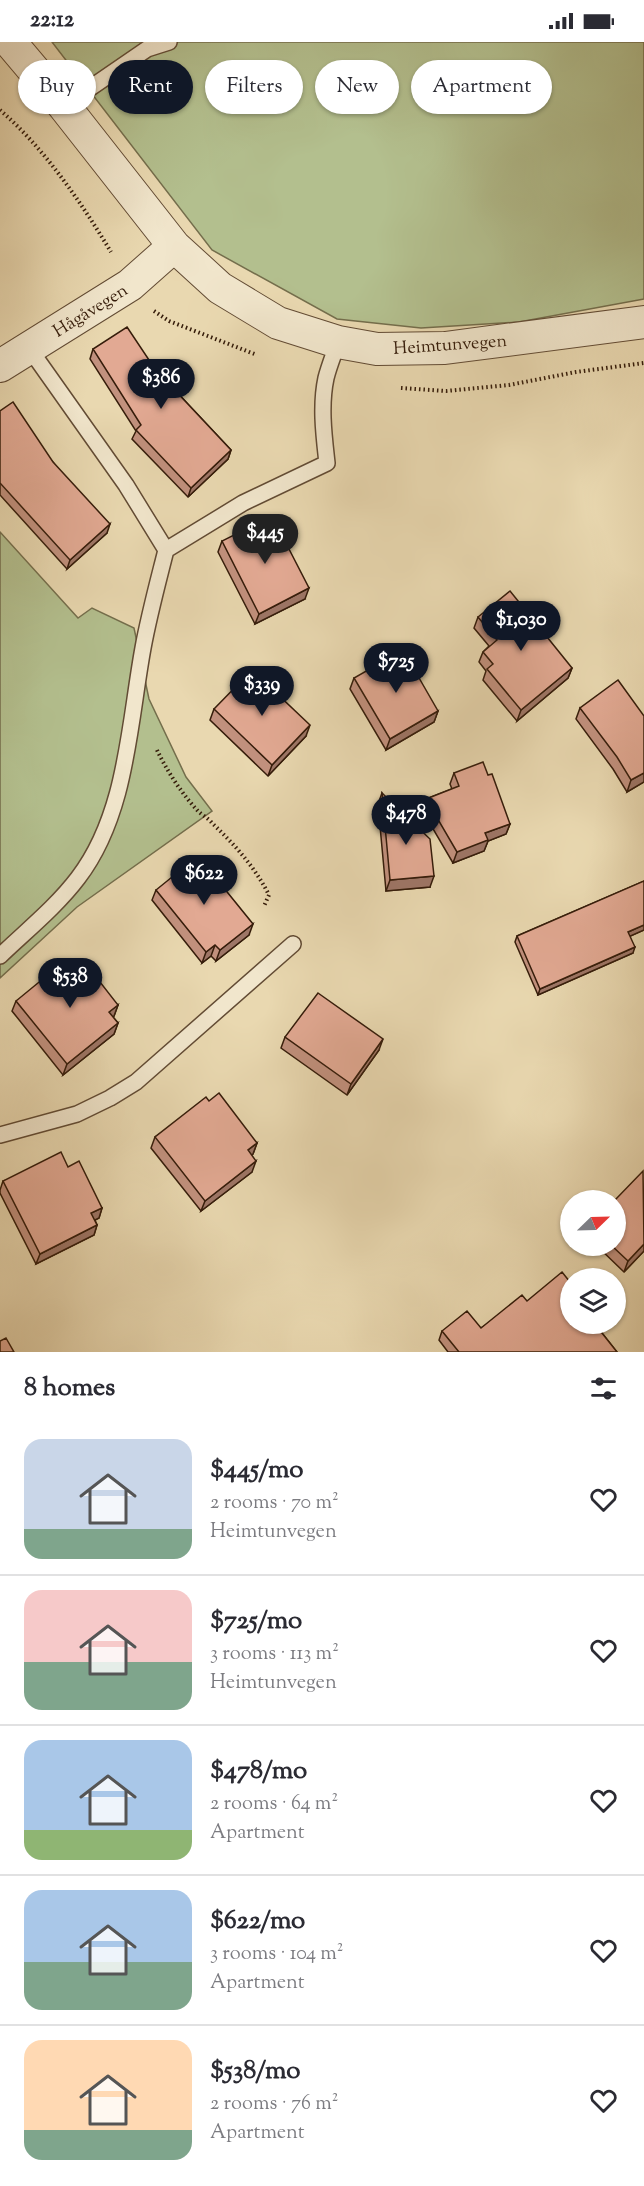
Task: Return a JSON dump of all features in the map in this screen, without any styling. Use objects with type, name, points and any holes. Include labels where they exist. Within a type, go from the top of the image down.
[{"type":"street","name":"Heimtunvegen","points":[[9,42],[24,60]]},
{"type":"street","name":"Heimtunvegen","points":[[70,114],[174,246],[220,288],[278,323],[338,342],[377,349],[445,348],[644,322]]},
{"type":"street","name":"Hågåvegen","points":[[0,366],[130,285],[174,246]]},
{"type":"lane","points":[[96,84],[147,49],[169,42]]},
{"type":"lane","points":[[166,550],[243,503],[327,464],[323,405],[326,379],[338,342]]},
{"type":"lane","points":[[0,956],[78,878],[98,844],[117,797],[135,704],[143,647],[166,550],[126,485],[29,348]]},
{"type":"lane","points":[[0,1135],[77,1114],[136,1082],[293,944]]},
{"type":"path","points":[[135,704],[165,766],[198,811],[229,839],[264,885],[269,895],[264,906]]},
{"type":"green space","points":[[52,42],[644,42],[644,299],[519,322],[421,328],[337,319],[212,250],[96,99],[96,60],[66,60]]},
{"type":"green space","points":[[0,532],[78,618],[92,608],[134,628],[149,699],[186,777],[212,811],[77,907],[0,978]]},
{"type":"building","points":[[127,327],[155,369],[231,450],[191,488],[136,430],[141,425],[93,349]]},
{"type":"building","points":[[13,402],[53,462],[110,524],[70,560],[0,483],[0,411]]},
{"type":"building","points":[[272,516],[309,588],[259,614],[222,541]]},
{"type":"building","points":[[510,591],[572,668],[521,710],[487,669],[493,664],[483,652],[497,640],[478,617]]},
{"type":"building","points":[[403,650],[438,711],[390,739],[354,678]]},
{"type":"building","points":[[252,670],[310,725],[272,765],[214,709]]},
{"type":"building","points":[[618,680],[644,716],[644,773],[631,780],[617,757],[580,708]]},
{"type":"building","points":[[483,762],[488,775],[492,774],[510,824],[485,833],[488,840],[457,852],[426,799],[459,786],[454,773]]},
{"type":"building","points":[[382,793],[430,839],[434,876],[390,880]]},
{"type":"building","points":[[198,856],[253,924],[220,950],[215,945],[206,952],[156,890]]},
{"type":"building","points":[[644,881],[644,925],[628,932],[635,947],[540,989],[517,936]]},
{"type":"building","points":[[66,960],[76,972],[86,964],[118,1005],[109,1012],[118,1023],[67,1064],[16,1001]]},
{"type":"building","points":[[318,993],[383,1039],[351,1084],[285,1037]]},
{"type":"building","points":[[219,1093],[257,1143],[248,1150],[256,1161],[205,1201],[155,1137],[206,1097],[209,1101]]},
{"type":"building","points":[[61,1152],[68,1167],[79,1161],[102,1208],[91,1213],[97,1225],[40,1254],[3,1181]]},
{"type":"building","points":[[643,1171],[644,1244],[628,1261],[623,1256],[626,1256],[625,1190]]},
{"type":"building","points":[[560,1274],[560,1334],[603,1334],[617,1352],[459,1352],[442,1331],[467,1311],[481,1328],[522,1295],[527,1301]]},
{"type":"building","points":[[6,1338],[14,1352],[0,1352],[0,1341]]}]
